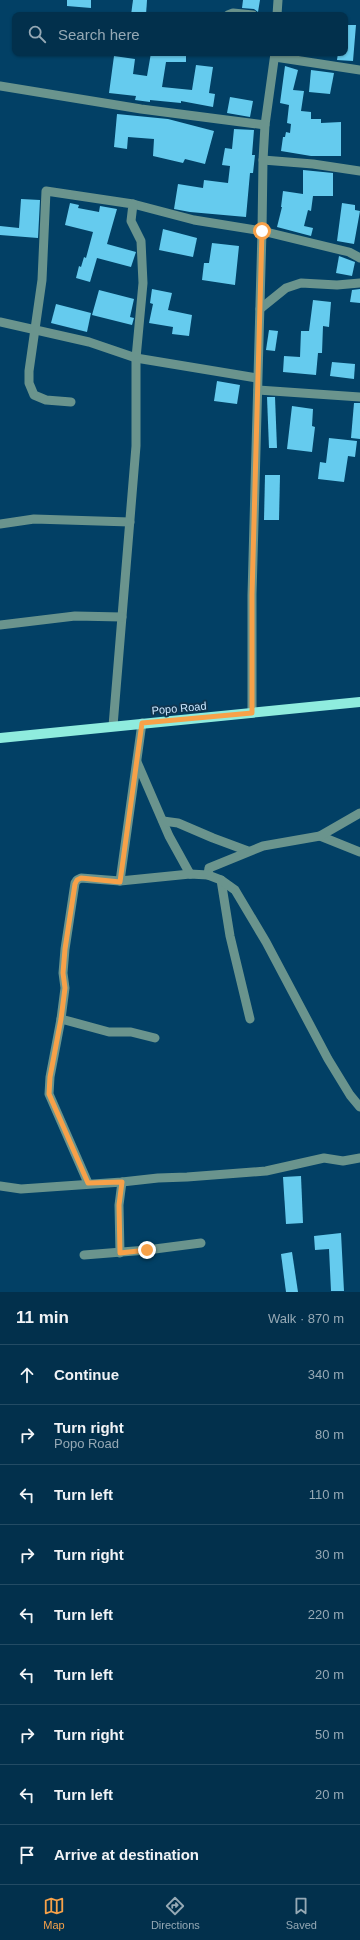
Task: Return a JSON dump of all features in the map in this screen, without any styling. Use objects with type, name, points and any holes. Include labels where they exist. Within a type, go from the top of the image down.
[{"type":"main road","name":"Popo Road","points":[[0,738],[360,702]]},
{"type":"street","points":[[277,12],[278,0]]},
{"type":"street","points":[[252,713],[252,595],[262,231],[262,160],[265,125],[275,56]]},
{"type":"street","points":[[281,56],[360,70]]},
{"type":"street","points":[[0,86],[141,109],[265,125]]},
{"type":"street","points":[[262,160],[313,164],[360,171]]},
{"type":"street","points":[[71,402],[46,400],[34,395],[29,383],[28,371],[42,280],[46,191],[133,204],[194,220],[262,231],[349,252],[360,258]]},
{"type":"street","points":[[113,726],[136,446],[136,358],[143,283],[141,241],[131,221],[133,204]]},
{"type":"street","points":[[260,309],[286,288],[301,283],[337,285],[360,283]]},
{"type":"street","points":[[0,322],[89,342],[136,358],[257,378]]},
{"type":"street","points":[[258,390],[358,394]]},
{"type":"street","points":[[0,524],[34,519],[130,522]]},
{"type":"street","points":[[0,625],[75,616],[122,617]]},
{"type":"street","points":[[120,882],[142,723]]},
{"type":"street","points":[[137,762],[164,821],[169,836],[190,874]]},
{"type":"street","points":[[208,875],[209,868],[248,851],[263,846],[320,836],[360,812]]},
{"type":"street","points":[[164,821],[178,823],[248,851]]},
{"type":"street","points":[[320,836],[360,852]]},
{"type":"street","points":[[88,1183],[49,1094],[50,1077],[61,1019],[65,988],[63,973],[65,949],[75,884],[77,880],[81,878],[120,882],[190,874],[208,875],[221,880],[235,890],[266,942],[328,1059],[350,1095],[360,1107]]},
{"type":"street","points":[[221,880],[230,936],[250,1018]]},
{"type":"street","points":[[61,1019],[109,1032],[131,1032],[155,1038]]},
{"type":"street","points":[[0,1186],[21,1189],[266,1171],[324,1158],[343,1161],[360,1158]]},
{"type":"street","points":[[120,1253],[119,1205],[122,1182]]},
{"type":"street","points":[[84,1255],[120,1253],[201,1243]]},
{"type":"building","points":[[67,0],[91,0],[91,8],[67,6]]},
{"type":"building","points":[[133,0],[147,0],[146,12],[131,12]]},
{"type":"building","points":[[243,0],[260,0],[258,12],[254,9],[242,8]]},
{"type":"building","points":[[348,25],[356,25],[353,61],[337,60],[338,56],[348,56]]},
{"type":"building","points":[[114,56],[135,59],[133,74],[147,76],[150,56],[186,56],[186,62],[166,62],[162,87],[192,90],[196,65],[213,67],[209,93],[215,94],[213,107],[181,101],[181,103],[135,100],[136,96],[109,93]]},
{"type":"building","points":[[285,66],[298,70],[293,90],[304,91],[301,111],[311,112],[311,119],[321,119],[321,123],[341,122],[341,156],[311,156],[281,151],[283,137],[285,137],[286,132],[290,133],[291,124],[287,123],[289,105],[280,103]]},
{"type":"building","points":[[311,70],[334,73],[330,94],[309,92]]},
{"type":"building","points":[[230,97],[253,101],[250,117],[227,113]]},
{"type":"building","points":[[117,114],[168,119],[214,131],[205,164],[185,159],[183,163],[153,156],[154,139],[128,137],[127,149],[114,147]]},
{"type":"building","points":[[234,129],[254,130],[252,155],[255,155],[253,173],[250,173],[246,217],[190,212],[174,209],[178,184],[203,188],[204,180],[228,183],[230,166],[222,165],[225,148],[232,149]]},
{"type":"building","points":[[303,170],[333,173],[333,196],[313,196],[311,211],[308,210],[304,226],[313,228],[311,236],[277,227],[282,207],[283,191],[303,194]]},
{"type":"building","points":[[21,199],[40,200],[38,238],[0,235],[0,226],[19,228]]},
{"type":"building","points":[[70,203],[79,205],[78,208],[99,212],[100,206],[117,209],[107,244],[136,252],[131,267],[97,258],[90,282],[76,278],[79,266],[81,267],[84,257],[86,258],[93,232],[65,225]]},
{"type":"building","points":[[342,203],[355,205],[355,210],[360,211],[354,244],[337,241]]},
{"type":"building","points":[[163,229],[197,238],[193,257],[159,250]]},
{"type":"building","points":[[212,243],[239,246],[235,285],[202,280],[204,263],[209,263]]},
{"type":"building","points":[[339,256],[355,262],[352,276],[336,273]]},
{"type":"building","points":[[152,289],[172,293],[168,310],[192,315],[189,336],[172,334],[173,327],[149,323],[153,304],[150,303]]},
{"type":"building","points":[[360,289],[360,303],[350,302],[352,290]]},
{"type":"building","points":[[99,290],[134,299],[130,317],[134,318],[132,325],[92,315]]},
{"type":"building","points":[[313,300],[331,302],[329,327],[323,326],[322,353],[318,353],[316,375],[283,372],[284,356],[300,357],[301,331],[309,331]]},
{"type":"building","points":[[56,304],[91,313],[87,332],[51,323]]},
{"type":"building","points":[[269,330],[278,331],[275,351],[266,350]]},
{"type":"building","points":[[332,362],[355,364],[354,379],[330,376]]},
{"type":"building","points":[[217,381],[240,385],[237,404],[214,401]]},
{"type":"building","points":[[267,397],[275,397],[277,448],[269,448]]},
{"type":"building","points":[[354,403],[360,403],[360,439],[351,438]]},
{"type":"building","points":[[292,406],[313,409],[312,426],[315,427],[312,452],[287,449]]},
{"type":"building","points":[[329,438],[357,441],[355,457],[348,456],[344,482],[318,479],[320,462],[326,463]]},
{"type":"building","points":[[265,475],[280,475],[279,520],[264,520]]},
{"type":"building","points":[[301,1176],[303,1223],[286,1224],[283,1177]]},
{"type":"building","points":[[341,1233],[344,1291],[331,1291],[329,1249],[315,1250],[314,1236]]},
{"type":"building","points":[[292,1252],[298,1292],[286,1292],[281,1254]]},
{"type":"route","points":[[147,1250],[120,1253],[119,1205],[122,1182],[88,1183],[49,1094],[50,1077],[61,1019],[65,988],[63,973],[65,949],[75,884],[77,880],[81,878],[120,882],[142,723],[252,713],[252,595],[262,231]]}]
